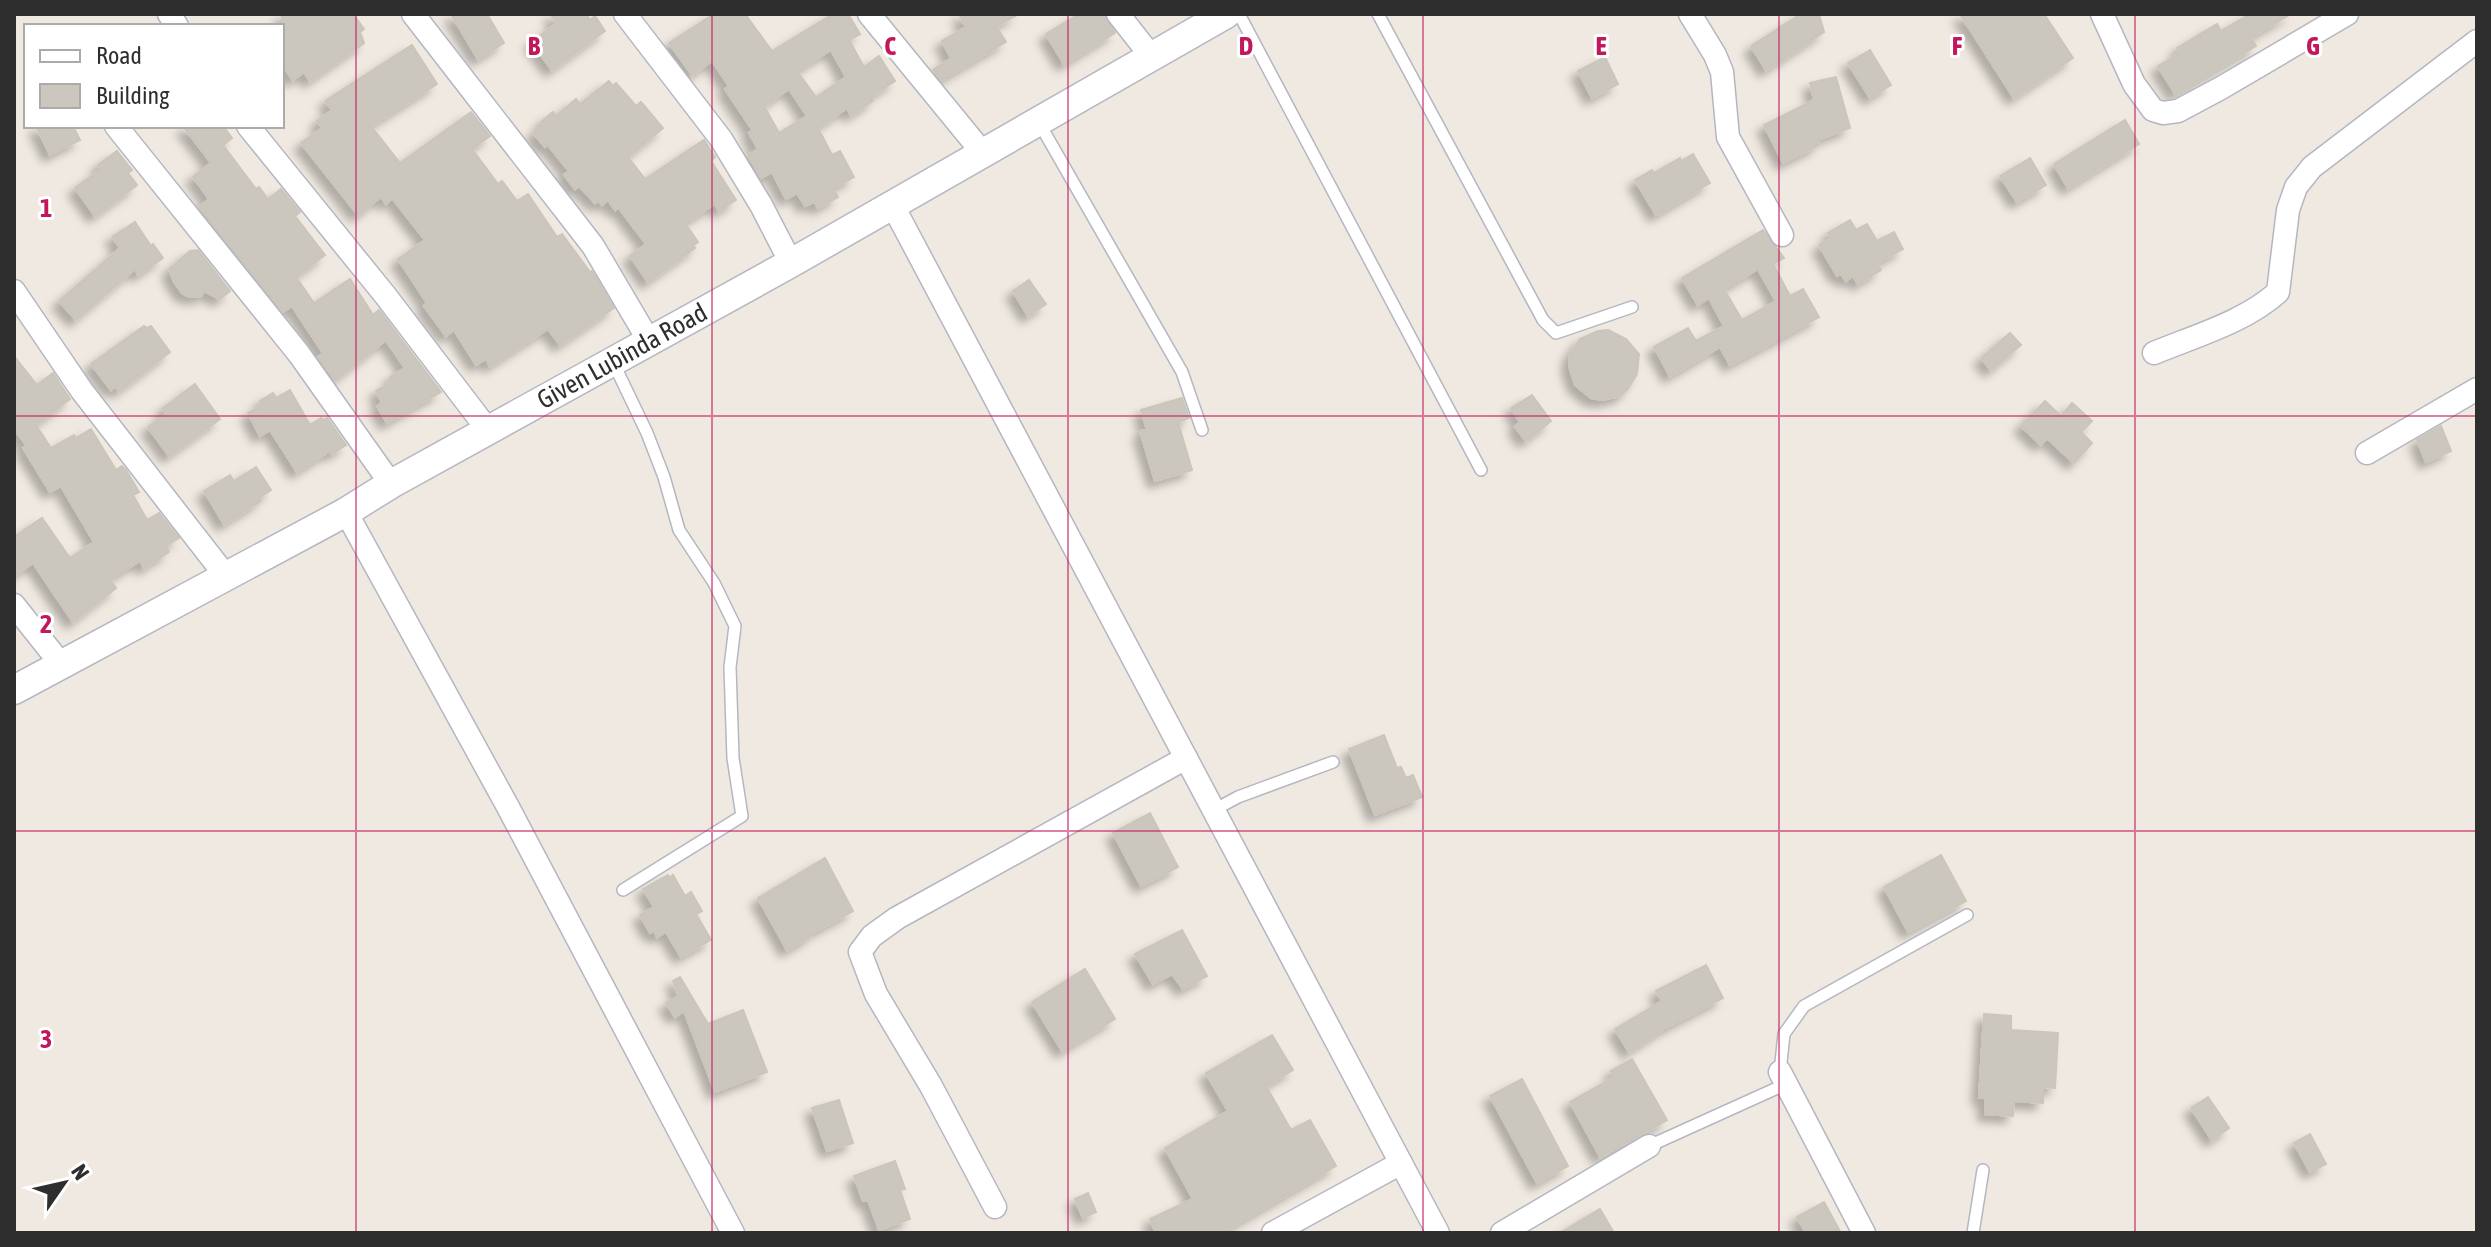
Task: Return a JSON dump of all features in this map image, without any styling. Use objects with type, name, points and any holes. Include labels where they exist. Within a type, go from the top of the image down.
[{"type":"street","points":[[413,14],[593,246],[649,341]]},
{"type":"street","points":[[625,14],[721,139],[791,263]]},
{"type":"street","points":[[869,14],[982,152]]},
{"type":"street","points":[[1118,14],[1151,56]]},
{"type":"street","name":"Given Lubinda Road","points":[[14,690],[346,512],[391,484],[791,263],[1226,14]]},
{"type":"street","points":[[1690,14],[1722,72],[1728,137],[1782,235]]},
{"type":"street","points":[[2102,14],[2134,84],[2153,110],[2163,113],[2178,111],[2347,14]]},
{"type":"street","points":[[2154,353],[2241,316],[2265,304],[2278,292],[2288,210],[2296,187],[2312,167],[2477,41]]},
{"type":"street","points":[[118,128],[299,354],[391,484]]},
{"type":"street","points":[[250,128],[385,295],[488,430]]},
{"type":"street","points":[[892,204],[1438,1233]]},
{"type":"street","points":[[14,291],[82,391],[225,575]]},
{"type":"street","points":[[2367,453],[2477,389]]},
{"type":"street","points":[[346,512],[508,807],[733,1233]]},
{"type":"street","points":[[14,605],[61,664]]},
{"type":"street","points":[[995,1207],[931,1086],[876,994],[860,952],[872,936],[897,918],[1186,758]]},
{"type":"street","points":[[1783,1078],[1864,1233]]},
{"type":"street","points":[[1502,1233],[1649,1146]]},
{"type":"street","points":[[1273,1233],[1401,1163]]},
{"type":"lane","points":[[1239,14],[1481,470]]},
{"type":"lane","points":[[1378,14],[1543,320],[1556,333],[1632,307]]},
{"type":"lane","points":[[1038,120],[1182,372],[1202,430]]},
{"type":"lane","points":[[613,362],[647,433],[679,530],[714,583],[735,626],[730,667],[733,758],[742,816],[623,890]]},
{"type":"lane","points":[[1214,810],[1238,797],[1333,762]]},
{"type":"lane","points":[[1649,1146],[1783,1078],[1784,1034],[1804,1006],[1967,915]]},
{"type":"lane","points":[[1973,1233],[1983,1170]]},
{"type":"building","points":[[282,14],[353,14],[364,29],[360,32],[364,43],[310,81],[304,72],[293,80],[284,68]]},
{"type":"building","points":[[451,14],[487,14],[504,43],[478,59]]},
{"type":"building","points":[[550,14],[586,14],[590,20],[595,16],[605,31],[552,70],[531,42],[557,23]]},
{"type":"building","points":[[714,14],[745,14],[772,51],[833,14],[848,14],[860,34],[849,40],[864,67],[879,56],[895,81],[851,115],[847,108],[818,128],[832,155],[840,151],[854,177],[833,188],[838,197],[818,208],[814,202],[805,206],[797,193],[786,199],[772,172],[761,178],[748,155],[758,149],[749,133],[753,131],[725,89],[729,86],[712,61],[692,75],[669,43]],"holes":[[[831,50],[846,77],[816,97],[797,71]],[[789,89],[807,116],[779,133],[764,106]]]},
{"type":"building","points":[[959,14],[1019,14],[996,26],[1006,42],[941,80],[933,70],[951,58],[942,41],[966,27]]},
{"type":"building","points":[[1079,14],[1104,14],[1115,33],[1064,64],[1046,34]]},
{"type":"building","points":[[1801,14],[1819,14],[1824,32],[1766,70],[1751,46]]},
{"type":"building","points":[[1960,14],[2044,14],[2073,58],[2014,98]]},
{"type":"building","points":[[2250,14],[2291,14],[2251,37],[2256,46],[2175,94],[2158,66],[2180,53],[2177,48],[2217,24],[2221,31]]},
{"type":"building","points":[[412,45],[437,84],[371,126],[400,163],[471,112],[490,136],[472,149],[498,184],[502,181],[517,201],[528,194],[557,237],[562,234],[592,271],[614,308],[560,345],[548,329],[490,366],[486,359],[476,365],[454,330],[446,336],[424,306],[427,303],[398,259],[425,240],[392,198],[386,204],[381,197],[358,215],[301,143],[322,128],[317,121],[332,110],[325,101]]},
{"type":"building","points":[[1870,50],[1891,85],[1870,98],[1848,63]]},
{"type":"building","points":[[1605,57],[1618,84],[1592,98],[1578,71]]},
{"type":"building","points":[[1836,77],[1850,128],[1817,140],[1819,145],[1783,163],[1764,125],[1814,100],[1810,83]]},
{"type":"building","points":[[609,81],[613,86],[616,83],[636,106],[641,102],[663,128],[628,157],[645,179],[704,140],[715,157],[711,161],[736,200],[719,211],[715,204],[685,223],[698,242],[693,246],[695,248],[648,282],[630,256],[646,244],[618,207],[615,210],[608,200],[602,205],[598,200],[595,203],[579,186],[575,189],[564,175],[569,171],[548,145],[545,147],[533,133],[553,112],[556,116],[576,99],[580,104]]},
{"type":"building","points":[[2125,120],[2139,144],[2068,188],[2054,164]]},
{"type":"building","points":[[37,128],[74,128],[80,140],[50,155]]},
{"type":"building","points":[[185,128],[224,128],[232,138],[223,145],[256,189],[259,187],[268,199],[281,189],[300,212],[295,216],[325,255],[296,277],[314,303],[350,279],[373,315],[379,310],[441,392],[387,423],[377,406],[382,403],[376,391],[392,382],[390,377],[405,368],[386,340],[335,380],[318,357],[323,353],[292,306],[283,312],[199,207],[209,199],[193,177],[211,163]]},
{"type":"building","points":[[117,151],[132,170],[128,173],[137,185],[95,216],[75,188],[101,169],[98,165]]},
{"type":"building","points":[[1693,154],[1710,183],[1656,215],[1635,180]]},
{"type":"building","points":[[2030,158],[2046,185],[2017,202],[2000,176]]},
{"type":"building","points":[[1850,220],[1856,230],[1867,224],[1877,241],[1894,232],[1903,249],[1877,263],[1881,270],[1858,284],[1853,276],[1846,281],[1841,274],[1837,276],[1819,245],[1831,239],[1828,233]]},
{"type":"building","points":[[135,222],[163,258],[138,275],[135,269],[76,320],[59,301],[120,248],[112,237]]},
{"type":"building","points":[[1763,230],[1784,258],[1773,264],[1790,296],[1803,289],[1819,317],[1730,365],[1720,347],[1670,376],[1654,347],[1688,328],[1696,341],[1724,326],[1709,298],[1698,305],[1682,278]],"holes":[[[1758,269],[1776,301],[1742,320],[1724,289]]]},
{"type":"building","points":[[198,250],[230,291],[220,299],[204,291],[201,297],[187,296],[174,282],[169,269],[190,251]]},
{"type":"building","points":[[1029,280],[1046,304],[1028,316],[1013,291]]},
{"type":"building","points":[[144,326],[151,326],[170,352],[119,391],[115,386],[111,390],[91,364]]},
{"type":"building","points":[[1608,330],[1626,339],[1639,354],[1637,374],[1627,390],[1620,396],[1602,400],[1591,398],[1575,385],[1569,366],[1570,355],[1580,339]]},
{"type":"building","points":[[2010,333],[2021,345],[1991,370],[1981,358]]},
{"type":"building","points":[[14,356],[37,385],[53,373],[70,399],[36,425],[51,448],[91,429],[116,470],[122,466],[126,470],[139,492],[133,495],[147,520],[159,513],[179,538],[166,546],[169,552],[144,568],[140,561],[110,579],[116,588],[73,622],[33,563],[14,576],[14,537],[42,518],[70,558],[94,542],[61,486],[50,492],[23,448],[27,446],[14,429]]},
{"type":"building","points":[[195,384],[220,419],[169,456],[148,427],[166,414],[162,409]]},
{"type":"building","points":[[290,390],[310,425],[327,418],[346,445],[332,454],[330,451],[297,472],[270,430],[260,436],[248,413],[262,406],[260,401],[273,393],[276,398]]},
{"type":"building","points":[[1532,395],[1551,421],[1526,441],[1515,427],[1520,422],[1511,408]]},
{"type":"building","points":[[1182,398],[1189,418],[1178,422],[1192,470],[1155,481],[1140,431],[1147,430],[1141,410]]},
{"type":"building","points":[[2045,401],[2061,416],[2072,403],[2092,421],[2081,432],[2092,443],[2074,463],[2047,438],[2041,445],[2021,426]]},
{"type":"building","points":[[2441,426],[2451,451],[2426,462],[2417,440]]},
{"type":"building","points":[[256,467],[271,490],[259,498],[261,501],[224,524],[204,491],[230,475],[234,481]]},
{"type":"building","points":[[1384,735],[1397,768],[1401,767],[1406,778],[1413,775],[1422,797],[1375,815],[1349,749]]},
{"type":"building","points":[[1150,813],[1178,867],[1141,886],[1113,833]]},
{"type":"building","points":[[1941,855],[1966,901],[1908,932],[1884,887]]},
{"type":"building","points":[[825,858],[853,911],[787,950],[758,898]]},
{"type":"building","points":[[668,875],[670,878],[673,875],[685,896],[691,892],[702,911],[696,914],[711,940],[681,957],[666,932],[657,937],[654,931],[650,933],[640,915],[654,907],[643,889]]},
{"type":"building","points":[[1182,930],[1207,976],[1183,989],[1172,974],[1153,984],[1135,954]]},
{"type":"building","points":[[1706,965],[1723,998],[1665,1028],[1629,1052],[1615,1029],[1662,1001],[1656,991]]},
{"type":"building","points":[[1085,969],[1115,1019],[1062,1051],[1032,1002]]},
{"type":"building","points":[[680,977],[708,1024],[743,1010],[767,1072],[715,1092],[684,1011],[675,1017],[666,1003],[679,996],[673,981]]},
{"type":"building","points":[[1984,1014],[2011,1016],[2011,1030],[2058,1033],[2055,1088],[2043,1087],[2043,1103],[2014,1101],[2013,1116],[1985,1114],[1985,1098],[1979,1098]]},
{"type":"building","points":[[1272,1035],[1293,1070],[1266,1086],[1291,1130],[1310,1120],[1336,1166],[1221,1233],[1156,1233],[1150,1219],[1193,1199],[1165,1148],[1228,1111],[1206,1073]]},
{"type":"building","points":[[1632,1059],[1667,1120],[1600,1157],[1570,1102],[1614,1077],[1611,1071]]},
{"type":"building","points":[[1522,1079],[1568,1166],[1537,1183],[1490,1096]]},
{"type":"building","points":[[2208,1097],[2229,1128],[2212,1140],[2191,1108]]},
{"type":"building","points":[[839,1100],[853,1143],[827,1151],[812,1108]]},
{"type":"building","points":[[2310,1134],[2326,1164],[2310,1172],[2294,1143]]},
{"type":"building","points":[[895,1161],[905,1189],[900,1190],[910,1219],[879,1230],[868,1200],[863,1201],[854,1176]]},
{"type":"building","points":[[1088,1193],[1096,1212],[1083,1218],[1075,1199]]},
{"type":"building","points":[[1824,1202],[1841,1233],[1806,1233],[1797,1217]]},
{"type":"building","points":[[1600,1209],[1614,1233],[1560,1233]]}]
